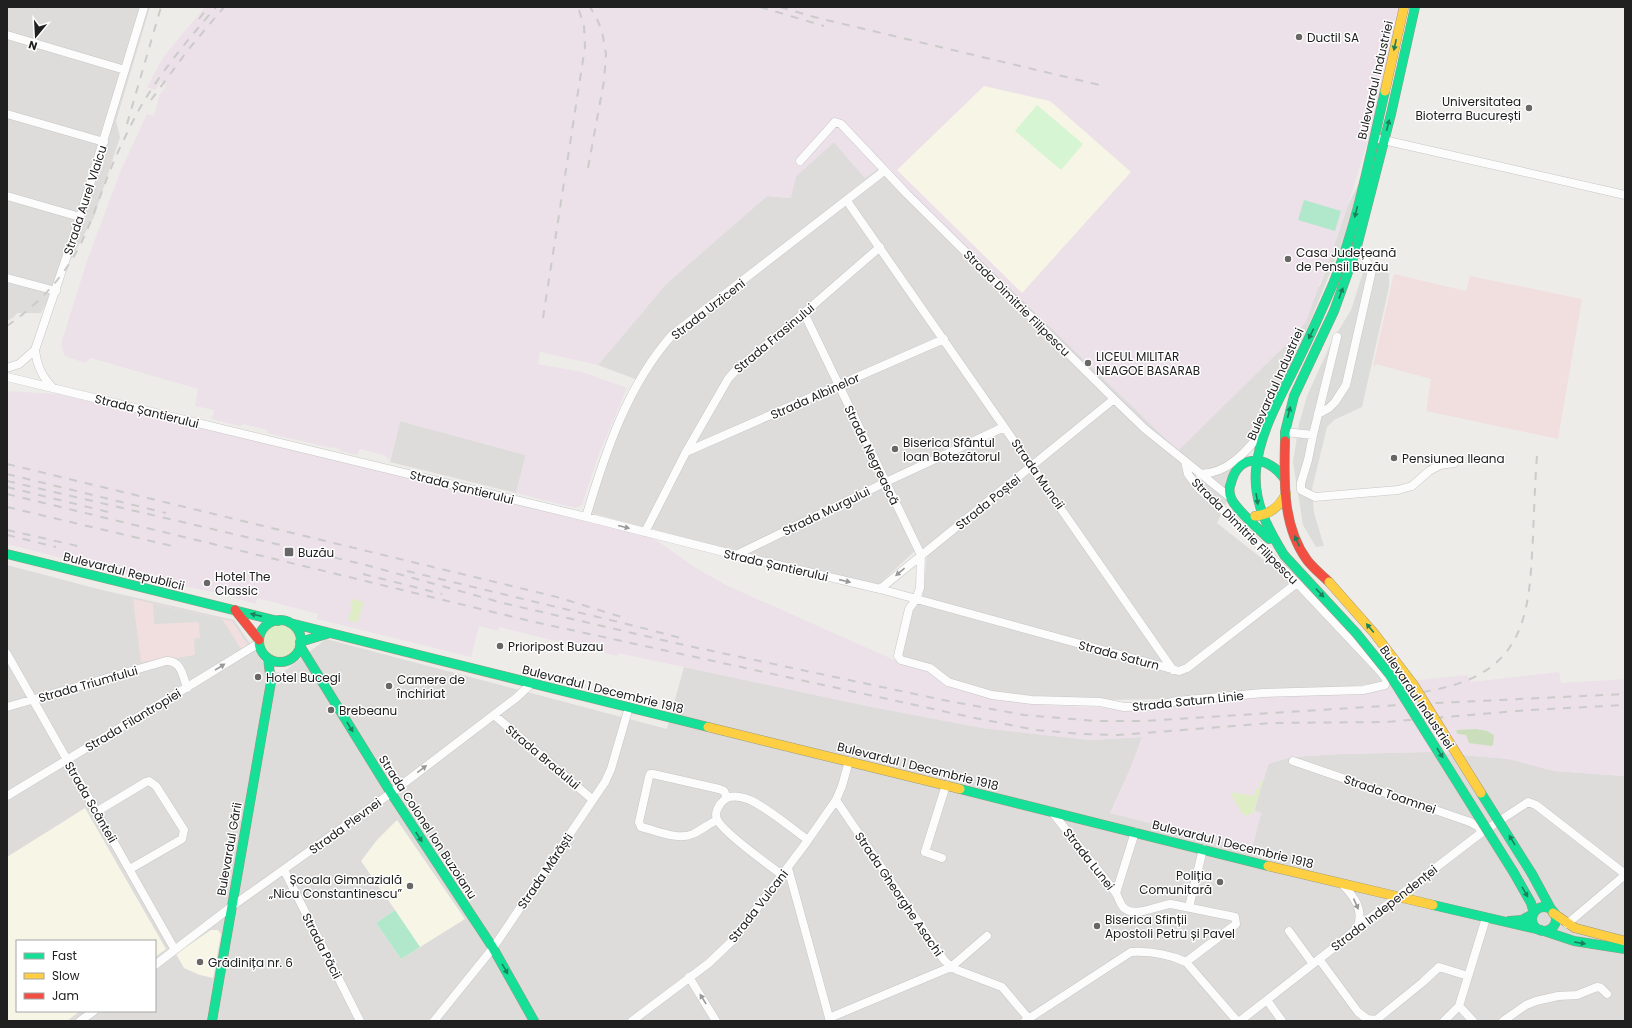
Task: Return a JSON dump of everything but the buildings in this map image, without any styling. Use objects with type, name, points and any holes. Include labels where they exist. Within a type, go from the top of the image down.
[{"type":"main road","name":"Bulevardul Industriei","points":[[1404,7],[1352,229],[1322,310],[1267,427],[1257,460],[1255,480],[1257,498],[1262,516],[1284,555],[1357,634],[1390,675],[1461,785],[1514,873],[1531,903],[1534,913]]},
{"type":"main road","name":"Bulevardul Industriei","points":[[1415,7],[1384,140],[1357,246],[1334,311],[1302,376],[1294,396],[1285,432],[1284,478],[1289,520],[1292,532],[1307,560],[1329,582],[1374,633],[1409,678],[1507,833],[1553,912]]},
{"type":"main road","points":[[1284,478],[1273,466],[1257,460],[1244,464],[1236,470],[1231,478],[1230,486],[1232,499],[1284,555]]},
{"type":"main road","points":[[1244,513],[1254,516],[1262,516],[1275,510],[1286,494]]},
{"type":"main road","name":"Bulevardul Republicii","points":[[7,554],[278,621]]},
{"type":"main road","points":[[235,610],[259,641]]},
{"type":"main road","points":[[278,621],[290,624],[298,632],[300,644],[298,651],[291,658],[282,662],[277,662],[268,658],[260,649],[260,633],[271,622],[278,621]]},
{"type":"main road","name":"Bulevardul 1 Decembrie 1918","points":[[290,624],[330,632],[1342,884],[1542,931],[1576,943],[1625,949]]},
{"type":"main road","points":[[300,644],[330,632]]},
{"type":"main road","name":"Strada Colonel Ion Buzoianu","points":[[300,644],[391,793],[493,948],[534,1021]]},
{"type":"main road","name":"Bulevardul Gării","points":[[212,1021],[271,682],[268,658]]},
{"type":"main road","name":"Bulevardul Gării","points":[[271,682],[282,662]]},
{"type":"main road","points":[[1553,912],[1555,916],[1555,923],[1550,929],[1542,931],[1534,925],[1532,919],[1534,913],[1541,908],[1547,908],[1553,912],[1567,924],[1582,931],[1625,941]]},
{"type":"main road","name":"Bulevardul 1 Decembrie 1918","points":[[1500,922],[1522,920],[1534,913]]},
{"type":"street","name":"Strada Aurel Vlaicu","points":[[35,350],[56,291],[104,142],[141,8]]},
{"type":"street","points":[[7,35],[125,70]]},
{"type":"street","points":[[7,114],[104,142]]},
{"type":"street","name":"Strada Dimitrie Filipescu","points":[[800,161],[835,122],[841,124],[884,171],[1114,399],[1145,429],[1185,461],[1188,474],[1198,488],[1235,521],[1332,617],[1380,671],[1387,680],[1385,685],[1382,687]]},
{"type":"street","points":[[1374,138],[1625,195]]},
{"type":"street","name":"Strada Urziceni","points":[[586,517],[606,454],[618,424],[646,370],[665,343],[672,335],[884,171]]},
{"type":"street","points":[[7,196],[80,217]]},
{"type":"street","name":"Strada Muncii","points":[[847,201],[1173,670]]},
{"type":"street","points":[[1318,414],[1336,402],[1346,385],[1365,306],[1372,270],[1357,246]]},
{"type":"street","name":"Strada Frasinului","points":[[645,532],[686,452],[728,379],[736,370],[880,247]]},
{"type":"street","points":[[7,278],[56,291]]},
{"type":"street","name":"Strada Negrească","points":[[804,313],[921,556],[921,585],[916,599],[909,609],[898,656],[901,660],[930,668]]},
{"type":"street","points":[[1337,337],[1301,483],[1301,490],[1315,497],[1398,490],[1412,486],[1429,471],[1440,464],[1454,463]]},
{"type":"street","name":"Strada Albinelor","points":[[686,452],[944,339]]},
{"type":"street","points":[[7,368],[19,364],[35,350],[39,368],[44,378],[54,389]]},
{"type":"street","name":"Strada Șantierului","points":[[7,376],[54,389],[586,517],[916,599]]},
{"type":"street","name":"Strada Poștei","points":[[880,589],[1114,399]]},
{"type":"street","name":"Strada Murgului","points":[[736,555],[886,482],[1004,427]]},
{"type":"street","points":[[1200,474],[1214,472],[1245,453],[1267,427]]},
{"type":"street","points":[[1285,432],[1313,435]]},
{"type":"street","points":[[1185,461],[1232,499]]},
{"type":"street","points":[[1223,467],[1244,464]]},
{"type":"street","name":"Strada Saturn","points":[[916,599],[1179,671],[1187,668],[1297,583]]},
{"type":"street","name":"Strada Filantropiei","points":[[7,796],[187,688],[259,641]]},
{"type":"street","name":"Strada Scânteii","points":[[7,654],[175,950]]},
{"type":"street","name":"Strada Triumfului","points":[[7,707],[162,662],[170,661],[179,666],[187,688]]},
{"type":"street","name":"Strada Saturn Linie","points":[[930,668],[948,682],[992,695],[1032,700],[1100,702],[1124,707],[1154,706],[1177,700],[1257,694],[1363,690],[1382,687]]},
{"type":"street","name":"Strada Plevnei","points":[[156,964],[231,907],[391,793],[516,698],[532,683]]},
{"type":"street","name":"Strada Mărăști","points":[[434,1021],[493,948],[605,782],[611,769],[629,707]]},
{"type":"street","name":"Strada Bradului","points":[[494,715],[593,800]]},
{"type":"street","name":"Strada Vulcani","points":[[632,1021],[723,951],[733,940],[788,868],[836,800],[842,786],[849,761]]},
{"type":"street","name":"Strada Toamnei","points":[[1293,761],[1470,822],[1479,827],[1481,833]]},
{"type":"street","points":[[717,820],[692,835],[685,836],[675,835],[641,826],[638,822],[648,777],[650,774],[653,774],[719,789],[724,791],[727,797]]},
{"type":"street","points":[[96,812],[146,782],[152,782],[184,830],[182,839],[130,870]]},
{"type":"street","points":[[942,858],[925,852],[946,785]]},
{"type":"street","points":[[727,797],[718,808],[716,814],[717,820],[735,838],[782,875]]},
{"type":"street","points":[[727,797],[740,797],[750,800],[808,840]]},
{"type":"street","name":"Strada Gheorghe Asachi","points":[[836,800],[944,960],[951,967],[1002,987],[1027,1020]]},
{"type":"street","name":"Strada Independenței","points":[[1239,1021],[1481,833],[1524,803],[1532,803],[1625,875]]},
{"type":"street","name":"Strada Lunei","points":[[1052,812],[1116,893],[1123,907],[1127,910],[1141,912],[1162,904],[1189,907]]},
{"type":"street","points":[[1116,893],[1135,832]]},
{"type":"street","points":[[1186,962],[1236,924],[1235,917],[1231,915],[1189,907],[1203,849]]},
{"type":"street","points":[[788,868],[830,1019],[951,967],[987,936]]},
{"type":"street","name":"Strada Păcii","points":[[284,870],[360,1021]]},
{"type":"street","points":[[1567,924],[1625,875]]},
{"type":"street","points":[[1342,884],[1353,896],[1359,908],[1360,919],[1357,928]]},
{"type":"street","points":[[1444,1021],[1459,1006],[1486,918]]},
{"type":"street","points":[[1289,931],[1358,1012],[1367,1019],[1376,1020],[1439,967],[1468,976]]},
{"type":"street","points":[[1027,1020],[1131,952],[1154,953],[1177,958],[1186,962],[1239,1021]]},
{"type":"street","points":[[689,977],[716,1021]]},
{"type":"street","points":[[1504,1021],[1526,1005],[1546,998],[1577,995],[1597,987],[1601,988],[1607,994]]},
{"type":"street","points":[[1267,1000],[1282,1021]]},
{"type":"street","points":[[1459,1006],[1473,1021]]},
{"type":"street","points":[[80,1021],[93,1012]]},
{"type":"shaded area","points":[[7,7],[150,7],[116,121],[120,137],[94,217],[41,313],[17,313],[14,317],[7,321]]},
{"type":"shaded area","points":[[205,7],[1401,7],[1375,118],[1348,205],[1306,322],[1294,337],[1178,451],[883,165],[865,178],[834,142],[796,176],[791,198],[767,196],[666,284],[598,365],[540,352],[538,364],[582,372],[627,388],[598,456],[582,505],[575,508],[516,493],[526,455],[400,421],[390,459],[387,459],[386,456],[360,449],[357,455],[340,451],[340,449],[267,433],[268,430],[244,424],[239,426],[212,419],[214,410],[195,406],[198,389],[91,358],[85,363],[65,356],[61,344],[87,261],[121,170],[147,114],[154,116],[160,94],[166,86],[161,82],[155,90],[147,87],[164,56]]},
{"type":"shaded area","points":[[984,86],[1050,101],[1131,172],[1022,293],[897,170]]},
{"type":"shaded area","points":[[1399,102],[1310,322],[1217,523],[1279,572],[1306,597],[1363,655],[1383,682],[1341,688],[1161,699],[1102,700],[995,694],[945,679],[901,658],[911,610],[920,604],[923,593],[927,556],[917,549],[877,586],[752,556],[591,513],[609,453],[624,418],[643,382],[598,365],[666,284],[767,196],[790,198],[796,176],[834,142],[865,178],[883,165],[1088,363],[1320,286],[1348,205]]},
{"type":"shaded area","points":[[1365,266],[1389,273],[1389,287],[1362,407],[1334,420],[1327,427],[1312,489],[1314,513],[1324,546],[1316,547],[1303,525],[1293,462],[1299,424],[1307,396],[1331,343],[1351,310]]},
{"type":"shaded area","points":[[1394,274],[1466,291],[1470,276],[1582,299],[1558,439],[1426,411],[1431,379],[1376,364],[1373,366]]},
{"type":"shaded area","points":[[7,391],[57,394],[603,524],[653,538],[696,568],[726,585],[901,663],[925,668],[949,684],[1042,705],[1135,709],[1467,675],[1471,682],[1559,672],[1561,683],[1625,679],[1625,776],[1554,771],[1509,759],[1429,752],[1340,754],[1292,757],[1270,763],[1268,765],[1254,810],[1261,813],[1252,848],[1110,813],[1128,774],[1142,737],[1091,740],[983,728],[872,707],[618,653],[617,656],[499,627],[498,631],[479,626],[471,657],[317,619],[318,614],[257,598],[255,604],[222,594],[121,573],[7,544]]},
{"type":"shaded area","points":[[400,421],[526,455],[516,493],[390,462]]},
{"type":"shaded area","points":[[7,565],[98,589],[234,620],[268,670],[282,673],[326,639],[667,729],[684,667],[872,707],[983,728],[1091,740],[1143,737],[1110,813],[1252,848],[1261,813],[1254,811],[1268,765],[1270,763],[1292,757],[1340,754],[1429,752],[1509,759],[1554,771],[1625,776],[1625,1021],[7,1021]]},
{"type":"shaded area","points":[[133,599],[232,621],[248,645],[190,681],[177,658],[141,662]]},
{"type":"shaded area","points":[[153,604],[222,619],[241,649],[190,681],[177,658],[195,655],[194,639],[200,638],[199,622],[154,624]]},
{"type":"shaded area","points":[[85,808],[166,949],[156,956],[156,940],[16,940],[16,1012],[79,1012],[67,1021],[7,1021],[7,857]]},
{"type":"shaded area","name":"Școala Gimnazială „Nicu Constantinescu”","points":[[397,820],[465,919],[401,959],[376,923],[395,910],[361,861],[377,840]]},
{"type":"shaded area","points":[[211,930],[218,930],[221,934],[213,978],[200,975],[184,968],[176,954]]},
{"type":"green space","points":[[1037,105],[1083,144],[1061,170],[1015,131]]},
{"type":"green space","points":[[1304,200],[1341,211],[1335,231],[1298,220]]},
{"type":"green space","points":[[352,599],[364,602],[357,623],[348,620],[352,607],[350,606]]},
{"type":"green space","points":[[277,625],[283,625],[293,632],[296,641],[295,647],[289,654],[283,657],[277,657],[267,650],[264,644],[264,638],[271,628]]},
{"type":"green space","points":[[1476,729],[1487,731],[1494,735],[1493,745],[1469,743],[1466,735],[1458,734],[1456,732],[1457,730]]},
{"type":"green space","points":[[1260,781],[1263,781],[1254,810],[1257,811],[1245,816],[1241,812],[1230,792],[1254,796],[1255,789],[1259,789]]},
{"type":"green space","points":[[395,910],[420,947],[401,959],[376,923]]},
{"type":"railway","points":[[127,124],[161,7]]},
{"type":"railway","points":[[199,19],[208,7]]},
{"type":"railway","points":[[7,326],[36,303],[67,267],[84,238],[116,156],[135,117],[153,87],[172,60],[216,7]]},
{"type":"railway","points":[[151,100],[188,50],[224,7]]},
{"type":"railway","points":[[543,318],[585,47],[584,26],[578,7]]},
{"type":"railway","points":[[588,168],[604,81],[606,54],[602,31],[590,7]]},
{"type":"railway","points":[[760,7],[824,26]]},
{"type":"railway","points":[[780,7],[814,17],[1104,86]]},
{"type":"railway","points":[[1407,695],[1448,687],[1485,671],[1500,659],[1511,645],[1520,629],[1529,593],[1531,574],[1537,455]]},
{"type":"railway","points":[[7,464],[557,597],[628,619]]},
{"type":"railway","points":[[7,474],[166,513]]},
{"type":"railway","points":[[7,481],[366,565],[503,603],[684,645],[943,700],[1024,715],[1096,721],[1145,721],[1416,704],[1625,694]]},
{"type":"railway","points":[[7,487],[108,512]]},
{"type":"railway","points":[[7,494],[530,621],[1036,730],[1118,735],[1271,723],[1386,722],[1529,710],[1625,705]]},
{"type":"railway","points":[[7,507],[172,546]]},
{"type":"railway","points":[[7,530],[82,547]]},
{"type":"railway","points":[[7,535],[56,547]]},
{"type":"railway","points":[[407,571],[681,638]]},
{"type":"railway","points":[[363,574],[442,594]]},
{"type":"traffic: fast","points":[[1285,441],[1285,432],[1294,396],[1334,311],[1356,250],[1391,114],[1415,7]]},
{"type":"traffic: fast","points":[[1284,555],[1267,525],[1259,504],[1256,482],[1258,457],[1264,433],[1274,409],[1318,318],[1342,261],[1363,188],[1385,91]]},
{"type":"traffic: fast","points":[[1269,539],[1243,514],[1234,503],[1231,498],[1230,487],[1235,473],[1240,466],[1247,462],[1262,462],[1270,465],[1284,478]]},
{"type":"traffic: fast","points":[[7,554],[278,621]]},
{"type":"traffic: fast","points":[[1284,555],[1357,634],[1390,675],[1514,873]]},
{"type":"traffic: fast","points":[[280,620],[295,626],[301,641],[295,656],[280,662],[265,656],[259,641],[265,626],[280,620]]},
{"type":"traffic: fast","points":[[290,623],[708,727]]},
{"type":"traffic: fast","points":[[300,642],[330,633]]},
{"type":"traffic: fast","points":[[300,646],[391,793],[493,948],[534,1021]]},
{"type":"traffic: fast","points":[[212,1021],[271,682],[268,658]]},
{"type":"traffic: fast","points":[[960,789],[1268,866]]},
{"type":"traffic: fast","points":[[1481,793],[1532,874]]},
{"type":"traffic: fast","points":[[1514,873],[1531,903],[1534,913]]},
{"type":"traffic: fast","points":[[1532,874],[1552,911]]},
{"type":"traffic: fast","points":[[1433,905],[1541,930]]},
{"type":"traffic: fast","points":[[1544,907],[1552,911],[1556,919],[1552,927],[1544,931],[1536,927],[1532,919],[1536,911],[1544,907]]},
{"type":"traffic: fast","points":[[1509,921],[1522,920],[1533,914]]},
{"type":"traffic: fast","points":[[1544,931],[1574,941],[1625,949]]},
{"type":"traffic: slow","points":[[1385,91],[1404,7]]},
{"type":"traffic: slow","points":[[1255,516],[1274,510],[1286,494]]},
{"type":"traffic: slow","points":[[1329,582],[1374,633],[1413,684],[1481,793]]},
{"type":"traffic: slow","points":[[708,727],[960,789]]},
{"type":"traffic: slow","points":[[1268,866],[1433,905]]},
{"type":"traffic: slow","points":[[1553,913],[1575,928],[1625,941]]},
{"type":"traffic: jam","points":[[1285,441],[1284,471],[1286,502],[1293,533],[1307,560],[1329,582]]},
{"type":"traffic: jam","points":[[235,610],[259,640]]},
{"type":"place","name":"Ductil SA","points":[[1299,37]]},
{"type":"place","name":"Universitatea Bioterra București","points":[[1529,108]]},
{"type":"place","name":"Casa Județeană de Pensii Buzău","points":[[1288,259]]},
{"type":"place","name":"LICEUL MILITAR NEAGOE BASARAB","points":[[1088,363]]},
{"type":"place","name":"Biserica Sfântul Ioan Botezătorul","points":[[895,449]]},
{"type":"place","name":"Pensiunea Ileana","points":[[1394,458]]},
{"type":"place","name":"Buzău","points":[[289,552]]},
{"type":"place","name":"Hotel The Classic","points":[[207,583]]},
{"type":"place","name":"Prioripost Buzau","points":[[500,646]]},
{"type":"place","name":"Hotel Bucegi","points":[[258,677]]},
{"type":"place","name":"Camere de închiriat","points":[[389,686]]},
{"type":"place","name":"Brebeanu","points":[[331,710]]},
{"type":"place","name":"Poliția Comunitară","points":[[1220,882]]},
{"type":"place","name":"Școala Gimnazială „Nicu Constantinescu”","points":[[410,886]]},
{"type":"place","name":"Biserica Sfinții Apostoli Petru și Pavel","points":[[1097,926]]},
{"type":"place","name":"Grădinița nr. 6","points":[[200,962]]}]
